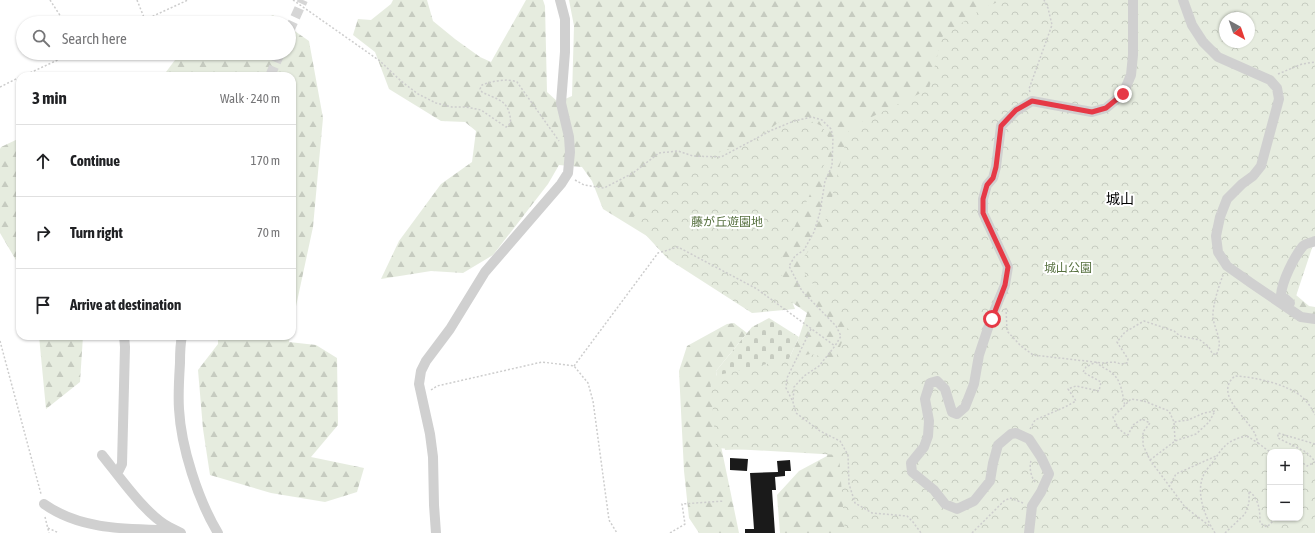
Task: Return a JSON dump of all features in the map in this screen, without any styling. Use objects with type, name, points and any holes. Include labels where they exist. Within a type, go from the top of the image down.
[{"type":"street","points":[[436,533],[433,457],[430,434],[419,384],[421,371],[426,361],[450,329],[473,290],[486,272],[562,184],[568,173],[570,152],[569,138],[561,103],[565,52],[565,19],[560,0]]},
{"type":"street","points":[[1029,533],[1032,506],[1041,492],[1048,474],[1041,457],[1029,439],[1016,433],[1011,434],[998,445],[990,481],[974,501],[957,509],[945,504],[934,490],[912,472],[911,463],[924,447],[928,436],[929,421],[925,399],[930,383],[937,381],[945,389],[952,412],[957,414],[964,407],[974,384],[979,355],[1005,285],[1008,267],[983,213],[983,199],[987,185],[993,178],[996,167],[1001,126],[1016,110],[1032,101],[1092,112],[1106,108],[1123,94],[1131,75],[1133,55],[1133,0]]},
{"type":"street","points":[[1183,0],[1192,25],[1203,42],[1218,57],[1270,80],[1277,88],[1279,99],[1261,166],[1227,198],[1216,236],[1218,252],[1227,266],[1301,317],[1312,319]]},
{"type":"street","points":[[1312,319],[1281,295],[1281,289],[1294,261],[1304,245],[1315,241]]},
{"type":"street","points":[[117,474],[122,464],[124,340]]},
{"type":"street","points":[[182,340],[178,388],[183,438],[197,487],[218,533]]},
{"type":"street","points":[[102,455],[161,524],[181,533]]},
{"type":"street","points":[[44,504],[64,516],[94,525],[133,529],[164,530],[169,528]]},
{"type":"path","points":[[50,0],[60,16]]},
{"type":"path","points":[[137,0],[143,16]]},
{"type":"path","points":[[154,16],[188,0]]},
{"type":"path","points":[[293,0],[380,61],[412,90],[436,103],[452,107],[476,108],[506,127],[510,124],[511,120],[509,111],[504,103],[482,92],[480,89],[482,85],[487,83],[508,80],[517,82],[562,146]]},
{"type":"path","points":[[1032,101],[1029,89],[1052,25],[1048,8],[1044,0]]},
{"type":"path","points":[[32,72],[58,60]]},
{"type":"path","points":[[1270,80],[1281,73],[1302,64],[1315,62]]},
{"type":"path","points":[[0,83],[1,86],[16,79]]},
{"type":"path","points":[[568,173],[573,179],[584,186],[604,188],[633,173],[659,153],[678,151],[693,156],[721,157],[794,120],[812,117],[822,120],[831,129],[833,137],[832,166],[825,181],[820,212],[814,232],[804,250],[795,256],[789,266],[802,291],[836,326],[841,336],[820,366],[804,376],[794,387],[793,402]]},
{"type":"path","points":[[574,366],[658,253],[678,247],[758,289],[835,346]]},
{"type":"path","points":[[1006,308],[1007,331],[1033,355],[1127,364],[1128,359],[1117,342],[1125,332],[1144,321],[1174,331],[1180,336],[1200,340],[1209,347],[1212,353],[1216,355],[1220,339],[1213,317],[1216,292],[1227,266]]},
{"type":"path","points":[[811,329],[787,378],[786,388],[796,412],[820,430],[840,441],[848,455],[849,484],[856,503],[872,513],[907,516],[921,533]]},
{"type":"path","points":[[0,341],[44,504],[49,533]]},
{"type":"path","points":[[422,395],[438,386],[542,362],[574,366],[588,384],[593,401],[608,520],[617,533]]},
{"type":"path","points":[[1026,438],[1035,420],[1076,401],[1068,388],[1076,386],[1099,391],[1101,382],[1083,372],[1086,367],[1096,362]]},
{"type":"path","points":[[1096,362],[1111,372],[1120,381],[1125,406]]},
{"type":"path","points":[[1215,533],[1202,509],[1201,488],[1203,475],[1229,441],[1247,436],[1258,443],[1255,434],[1230,400],[1227,387],[1229,381],[1235,376],[1255,377],[1290,390],[1303,398],[1315,415]]},
{"type":"path","points":[[1174,441],[1174,422],[1168,411],[1144,401],[1131,399],[1113,417],[1121,432],[1128,435],[1133,425],[1142,419],[1150,423],[1143,432],[1143,445],[1150,460],[1185,507],[1211,527]]},
{"type":"path","points":[[1150,460],[1174,441],[1196,434],[1209,422],[1215,412],[1204,413],[1188,420],[1174,422]]},
{"type":"path","points":[[1303,463],[1307,466],[1315,462],[1306,452],[1278,438],[1278,433],[1315,444]]},
{"type":"path","points":[[1247,436],[1267,451]]},
{"type":"path","points":[[1036,450],[1030,464],[1032,478],[1041,492]]},
{"type":"path","points":[[1169,487],[1176,474],[1217,455]]},
{"type":"path","points":[[1225,533],[1245,514],[1249,503],[1249,491],[1256,496],[1260,510],[1260,523],[1267,526],[1273,521]]},
{"type":"path","points":[[972,533],[1004,501],[1010,498],[1032,506]]},
{"type":"path","points":[[670,533],[685,524],[682,504],[724,501]]},
{"type":"path","points":[[48,528],[59,533]]},
{"type":"green space","name":"城山公園","points":[[393,0],[427,0],[433,21],[480,57],[491,62],[526,0],[543,0],[545,6],[547,92],[558,102],[572,96],[574,26],[569,0],[1315,0],[1300,281],[1296,295],[1309,306],[1315,307],[1315,533],[780,533],[777,495],[799,471],[827,456],[826,450],[782,374],[799,337],[807,313],[767,285],[655,241],[603,209],[592,181],[582,167],[559,165],[548,184],[493,255],[463,273],[431,271],[381,279],[399,241],[441,184],[472,162],[476,131],[465,122],[441,121],[389,89],[375,52],[353,35],[358,19],[371,20],[391,4]]},
{"type":"green space","name":"城山公園","points":[[1003,0],[1315,0],[1315,239],[1289,317],[1315,324],[1315,533],[845,533],[839,455],[716,448],[710,377],[810,354],[835,359],[849,325],[806,276],[800,261],[820,238],[849,128],[929,89],[942,37],[983,8]]},
{"type":"green space","points":[[296,32],[309,41],[323,118],[313,227],[296,306],[296,72],[166,72],[175,60],[296,60]]},
{"type":"green space","name":"藤が丘遊園地","points":[[799,116],[822,126],[833,146],[782,253],[780,270],[795,309],[752,313],[668,259],[631,219],[709,156],[756,139],[782,120]]},
{"type":"green space","points":[[16,140],[16,260],[0,233],[1,147]]},
{"type":"green space","points":[[769,318],[799,337],[782,374],[774,448],[725,450],[716,371],[752,327]]},
{"type":"green space","points":[[734,323],[747,333],[716,371],[721,446],[739,533],[699,533],[689,518],[684,471],[679,371],[687,346],[727,324]]},
{"type":"green space","points":[[39,340],[83,340],[80,382],[46,409]]},
{"type":"green space","points":[[218,340],[289,340],[289,342],[316,345],[337,358],[338,425],[311,457],[364,468],[357,492],[325,502],[271,493],[210,475],[203,429],[198,370],[218,344]]},
{"type":"building","points":[[730,458],[748,459],[747,471],[730,470]]},
{"type":"building","points":[[790,460],[791,471],[785,471],[785,476],[775,477],[776,490],[772,490],[775,533],[745,533],[745,529],[754,529],[750,473],[778,472],[777,461]]},
{"type":"tunnel","points":[[296,16],[303,0]]},
{"type":"tunnel","points":[[272,72],[277,60]]},
{"type":"district","name":"城山","points":[[1120,199]]},
{"type":"route","points":[[992,319],[1005,285],[1008,267],[983,213],[983,199],[987,185],[993,178],[996,167],[1001,126],[1016,110],[1032,101],[1092,112],[1106,108],[1123,94]]}]
